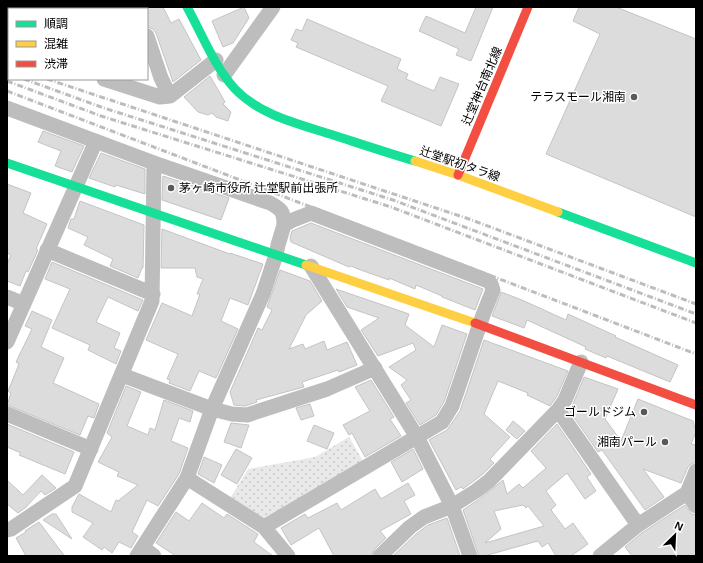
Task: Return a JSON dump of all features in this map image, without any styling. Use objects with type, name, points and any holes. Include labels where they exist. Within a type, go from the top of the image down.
[{"type":"street","name":"辻堂駅初タラ線","points":[[187,7],[224,75],[241,95],[260,109],[283,119],[458,175],[696,263]]},
{"type":"street","points":[[224,75],[273,7]]},
{"type":"street","name":"辻堂神台南北線","points":[[458,175],[528,7]]},
{"type":"street","points":[[148,39],[161,78],[170,96]]},
{"type":"street","points":[[107,80],[160,97],[170,96],[216,60]]},
{"type":"street","points":[[7,108],[154,163],[270,203],[279,208],[284,215],[284,225],[263,294],[212,409],[187,478],[144,554]]},
{"type":"street","points":[[7,342],[74,186],[96,141]]},
{"type":"street","points":[[7,163],[480,325],[696,405]]},
{"type":"street","points":[[7,530],[11,529],[75,486],[152,301],[154,163]]},
{"type":"street","points":[[264,527],[442,422],[452,406],[493,290],[488,280],[310,213],[284,225]]},
{"type":"street","points":[[47,250],[153,294]]},
{"type":"street","points":[[311,266],[418,437],[452,506],[470,556]]},
{"type":"street","points":[[7,297],[24,304]]},
{"type":"street","points":[[380,556],[410,527],[424,517],[452,506],[489,481],[558,410],[565,400],[581,362]]},
{"type":"street","points":[[122,375],[212,409],[232,414],[246,415],[327,389],[375,368]]},
{"type":"street","points":[[558,410],[638,525]]},
{"type":"street","points":[[7,414],[91,449]]},
{"type":"street","points":[[600,556],[638,525],[687,493],[696,471]]},
{"type":"street","points":[[187,478],[264,527],[288,556]]},
{"type":"street","points":[[687,493],[696,506]]},
{"type":"shaded area","points":[[349,437],[364,463],[265,522],[229,500],[248,469],[315,457]]},
{"type":"building","points":[[163,7],[171,23],[179,19],[201,60],[173,82],[156,33],[153,29],[148,27],[147,8]]},
{"type":"building","points":[[244,7],[249,18],[233,43],[223,47],[212,21]]},
{"type":"building","points":[[476,7],[493,7],[471,61],[456,55],[459,49],[419,31],[426,16],[465,33]]},
{"type":"building","name":"テラスモール湘南","points":[[579,7],[616,7],[696,39],[696,217],[546,154],[600,34],[573,21]]},
{"type":"building","points":[[307,19],[401,59],[397,69],[408,74],[406,79],[434,91],[440,77],[459,84],[441,126],[381,101],[388,86],[296,47],[298,43],[291,40],[296,29],[302,31]]},
{"type":"building","points":[[210,76],[225,102],[223,104],[231,112],[228,121],[216,117],[212,113],[208,115],[198,112],[184,97]]},
{"type":"building","points":[[43,131],[84,146],[72,172],[55,166],[61,151],[38,142]]},
{"type":"building","points":[[101,153],[145,169],[145,194],[116,185],[115,187],[89,178]]},
{"type":"building","points":[[163,176],[229,198],[221,220],[162,200]]},
{"type":"building","points":[[7,184],[31,193],[23,213],[47,224],[36,249],[38,250],[28,272],[26,271],[20,286],[7,281],[7,264],[11,255],[7,253]]},
{"type":"building","points":[[80,201],[144,225],[143,268],[138,278],[110,266],[113,259],[84,245],[88,237],[68,228],[71,219],[74,219]]},
{"type":"building","points":[[311,223],[483,289],[475,310],[416,285],[415,289],[389,278],[389,280],[351,266],[349,267],[291,242],[290,238],[292,231]]},
{"type":"building","points":[[162,229],[230,254],[263,264],[248,305],[230,298],[221,321],[238,329],[216,378],[199,371],[190,391],[169,383],[170,380],[167,379],[178,354],[146,340],[162,303],[192,316],[200,294],[197,294],[203,279],[197,277],[195,268],[161,268]]},
{"type":"building","points":[[52,262],[143,300],[138,311],[108,297],[96,322],[120,333],[114,348],[121,351],[116,364],[88,350],[90,345],[52,328],[70,289],[45,279]]},
{"type":"building","points":[[280,270],[310,281],[322,301],[306,315],[289,349],[303,344],[305,349],[324,341],[327,350],[347,342],[357,365],[339,372],[338,370],[302,382],[304,387],[256,400],[257,402],[245,406],[234,405],[230,392],[258,328],[262,330],[272,310],[267,307]]},
{"type":"building","points":[[336,289],[409,314],[405,325],[434,347],[442,325],[467,334],[444,402],[436,415],[420,425],[406,403],[411,400],[401,385],[407,380],[389,367],[416,350],[413,343],[378,356],[361,330],[379,318],[347,307]]},
{"type":"building","points":[[501,292],[566,320],[568,314],[678,365],[670,382],[607,356],[606,358],[585,349],[586,347],[527,320],[524,328],[492,316]]},
{"type":"building","points":[[32,311],[52,320],[41,347],[64,358],[53,383],[99,404],[94,418],[88,416],[80,435],[7,405],[11,393],[8,391],[19,364],[16,362],[32,329],[25,326]]},
{"type":"building","points":[[484,340],[568,371],[557,396],[550,406],[527,395],[528,393],[498,381],[484,414],[510,437],[490,459],[494,463],[483,474],[463,489],[461,487],[456,490],[429,440],[447,430],[460,411]]},
{"type":"building","points":[[584,377],[618,389],[605,419],[621,441],[638,399],[693,421],[696,432],[691,444],[696,445],[696,462],[688,467],[681,483],[643,469],[664,497],[645,510],[602,450],[598,452],[569,410]]},
{"type":"building","points":[[371,380],[394,417],[390,419],[401,436],[365,457],[352,433],[349,435],[343,425],[370,411],[355,387]]},
{"type":"building","points":[[126,386],[141,392],[127,426],[148,435],[150,428],[155,430],[164,400],[193,411],[190,422],[179,418],[171,441],[188,448],[179,474],[158,506],[147,500],[132,532],[138,536],[131,548],[119,542],[112,553],[104,547],[102,550],[83,537],[93,523],[72,512],[72,507],[79,494],[111,512],[116,500],[118,501],[138,485],[117,476],[119,472],[98,462],[112,437],[107,433]]},
{"type":"building","points":[[310,404],[314,416],[301,420],[296,408]]},
{"type":"building","points":[[513,421],[525,431],[517,439],[506,430]]},
{"type":"building","points":[[231,423],[249,425],[241,448],[224,442]]},
{"type":"building","points":[[7,424],[74,452],[65,474],[19,455],[21,453],[7,447]]},
{"type":"building","points":[[557,424],[591,474],[587,477],[596,491],[585,499],[567,473],[546,491],[556,505],[551,510],[565,529],[573,523],[588,544],[571,556],[556,556],[548,543],[542,547],[538,541],[484,556],[479,556],[463,510],[503,480],[507,494],[519,484],[523,488],[546,468],[531,451]],"holes":[[[523,505],[526,508],[528,506],[544,526],[485,543],[501,529],[494,511]]]},
{"type":"building","points":[[314,425],[334,433],[327,449],[307,441]]},
{"type":"building","points":[[236,449],[252,458],[237,484],[221,475]]},
{"type":"building","points":[[413,449],[423,469],[402,482],[391,462]]},
{"type":"building","points":[[204,457],[222,465],[214,483],[198,474]]},
{"type":"building","points":[[42,475],[56,488],[45,495],[41,491],[25,508],[18,513],[7,504],[7,480],[23,495]]},
{"type":"building","points":[[408,483],[415,495],[404,501],[411,514],[380,531],[386,538],[374,550],[371,556],[334,556],[319,528],[291,545],[281,528],[305,514],[308,518],[337,503],[341,510],[375,489],[381,499]]},
{"type":"building","points":[[202,503],[224,518],[227,514],[258,534],[254,542],[273,556],[176,556],[156,543],[176,512],[189,521]]},
{"type":"building","points":[[685,505],[692,514],[696,515],[696,556],[632,556],[625,547],[643,532]]},
{"type":"building","points":[[52,514],[56,514],[72,539],[43,520]]},
{"type":"building","points":[[447,518],[460,556],[393,556],[416,534],[428,525]]},
{"type":"building","points":[[39,522],[65,556],[26,556],[16,538]]},
{"type":"railway","points":[[27,80],[104,108],[393,200],[696,314]]},
{"type":"railway","points":[[50,80],[469,219],[696,304]]},
{"type":"railway","points":[[7,81],[101,116],[391,207],[696,323]]},
{"type":"railway","points":[[7,91],[696,354]]},
{"type":"traffic: fast","points":[[187,7],[221,70],[235,89],[256,106],[268,113],[294,123],[415,161]]},
{"type":"traffic: fast","points":[[7,163],[306,265]]},
{"type":"traffic: fast","points":[[558,212],[696,263]]},
{"type":"traffic: slow","points":[[415,161],[458,175],[558,212]]},
{"type":"traffic: slow","points":[[306,265],[475,323]]},
{"type":"traffic: jam","points":[[458,175],[528,7]]},
{"type":"traffic: jam","points":[[475,323],[696,405]]},
{"type":"place","name":"テラスモール湘南","points":[[634,97]]},
{"type":"place","name":"茅ヶ崎市役所 辻堂駅前出張所","points":[[171,188]]},
{"type":"place","name":"ゴールドジム","points":[[644,412]]},
{"type":"place","name":"湘南パール","points":[[665,442]]}]
